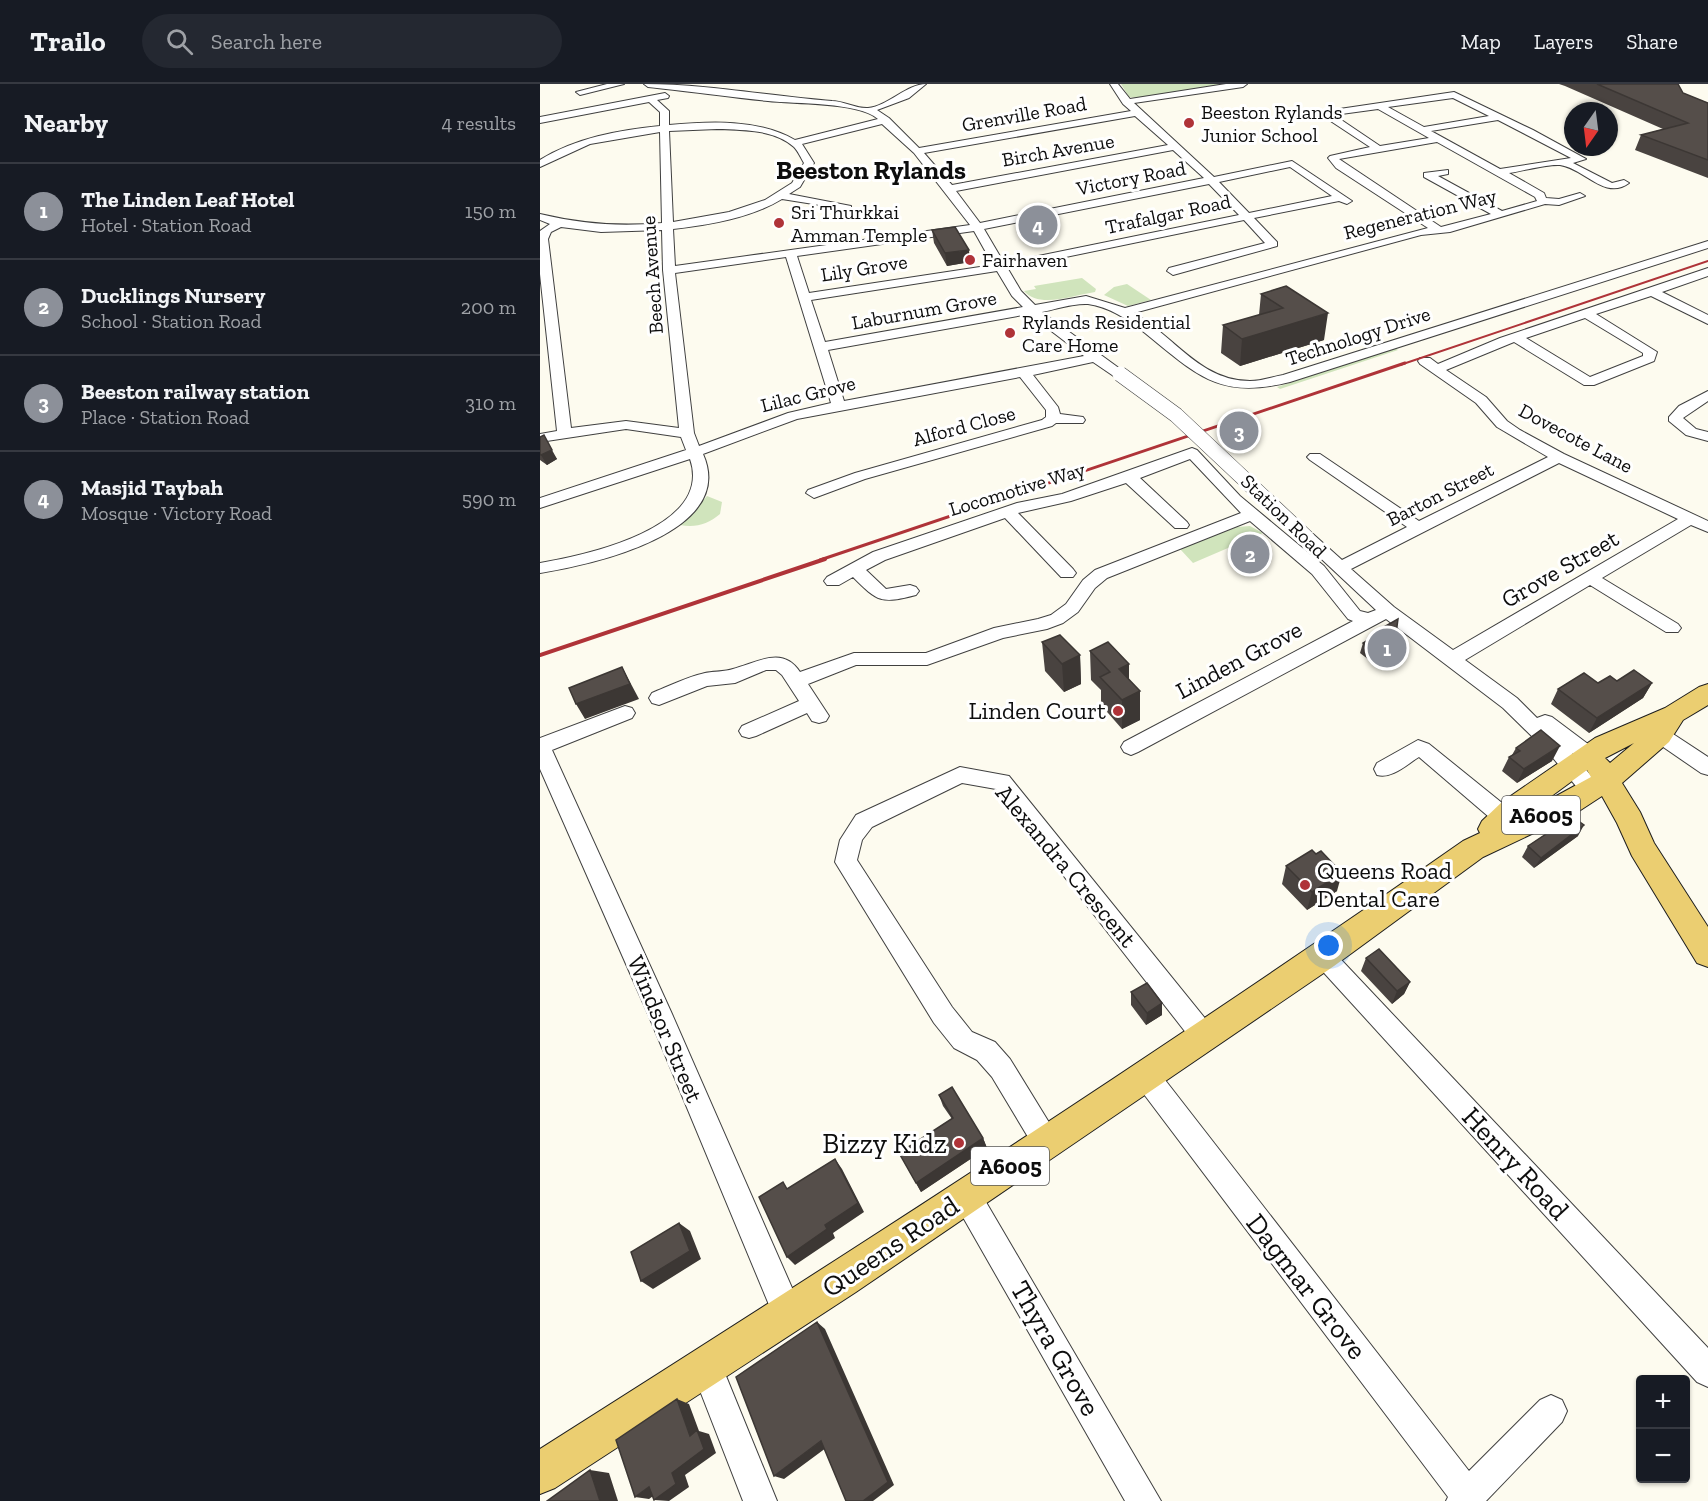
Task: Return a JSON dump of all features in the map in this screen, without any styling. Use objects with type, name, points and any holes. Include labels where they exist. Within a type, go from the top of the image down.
[{"type":"main road","name":"Queens Road","points":[[540,1473],[788,1313],[1146,1076],[1203,1035],[1323,956],[1473,849],[1566,805],[1600,785],[1667,725],[1708,693]]},
{"type":"main road","name":"Queens Road","points":[[1473,849],[1504,817],[1581,761],[1633,731],[1667,725]]},
{"type":"main road","name":"Station Road","points":[[1581,761],[1642,848],[1708,953]]},
{"type":"street","points":[[580,92],[620,84]]},
{"type":"street","points":[[648,84],[850,105],[870,110],[906,96],[922,84]]},
{"type":"street","points":[[1114,84],[1126,102],[1212,180],[1273,244],[1173,271]]},
{"type":"street","points":[[1126,102],[1243,84]]},
{"type":"street","points":[[540,120],[651,99],[686,89]]},
{"type":"street","points":[[810,90],[813,102]]},
{"type":"street","points":[[1379,149],[1326,114],[1424,96],[1454,95],[1581,159],[1499,172]]},
{"type":"street","name":"Beech Avenue","points":[[540,568],[580,562],[619,550],[651,535],[684,511],[699,490],[701,471],[696,452],[689,443],[687,433],[669,270],[664,109],[651,99]]},
{"type":"street","name":"Regeneration Way","points":[[1124,312],[1420,232],[1438,230],[1540,204],[1542,201],[1540,195],[1379,106]]},
{"type":"street","name":"Station Road","points":[[870,110],[886,120],[917,151],[949,189],[977,226],[1016,293],[1034,311],[1176,415],[1388,611],[1510,703],[1537,728],[1581,761]]},
{"type":"street","name":"Grenville Road","points":[[917,151],[1137,113]]},
{"type":"street","points":[[1422,130],[1498,117]]},
{"type":"street","points":[[794,142],[886,120]]},
{"type":"street","points":[[540,164],[559,153],[591,141],[665,127],[702,125],[743,127],[779,135],[794,142],[806,154],[808,167],[798,183],[779,195],[737,213],[669,227],[618,230],[558,224],[540,217]]},
{"type":"street","points":[[1438,230],[1341,166],[1333,158],[1439,139]]},
{"type":"street","name":"Birch Avenue","points":[[949,189],[1174,147]]},
{"type":"street","points":[[1562,162],[1611,186]]},
{"type":"street","name":"Victory Road","points":[[669,270],[977,226],[1292,164],[1344,199]]},
{"type":"street","points":[[1444,172],[1424,176],[1501,214]]},
{"type":"street","points":[[1542,201],[1559,202],[1624,183]]},
{"type":"street","points":[[779,195],[847,208]]},
{"type":"street","name":"Trafalgar Road","points":[[1002,267],[1344,199]]},
{"type":"street","points":[[558,224],[543,231],[542,239],[564,432]]},
{"type":"street","name":"Technology Drive","points":[[1034,311],[1086,300],[1106,303],[1124,312],[1204,373],[1230,384],[1257,386],[1708,244]]},
{"type":"street","points":[[790,253],[839,406]]},
{"type":"street","name":"Lily Grove","points":[[804,297],[1002,267]]},
{"type":"street","name":"Dovecote Lane","points":[[1708,272],[1431,365],[1481,400],[1502,424],[1515,433],[1559,457],[1708,527]]},
{"type":"street","points":[[1653,292],[1702,312],[1708,320]]},
{"type":"street","name":"Laburnum Grove","points":[[820,347],[1034,311]]},
{"type":"street","points":[[1516,338],[1588,382],[1649,358],[1650,352],[1587,314]]},
{"type":"street","name":"Lilac Grove","points":[[540,503],[696,452],[793,416],[1077,363],[1094,357]]},
{"type":"street","name":"Alford Close","points":[[814,493],[827,482],[884,469],[1036,428],[1047,423],[1053,417],[1053,410],[1023,372]]},
{"type":"street","points":[[1708,395],[1684,410],[1676,417],[1676,421],[1684,429],[1708,437]]},
{"type":"street","points":[[1053,417],[1078,420]]},
{"type":"street","points":[[540,438],[564,432],[626,425],[687,433]]},
{"type":"street","name":"Station Road","points":[[1192,453],[1226,491],[1318,570],[1354,615],[1370,619]]},
{"type":"street","name":"Locomotive Way","points":[[833,581],[879,555],[1023,506],[1065,498],[1192,453]]},
{"type":"street","name":"Barton Street","points":[[1339,568],[1559,457]]},
{"type":"street","points":[[1315,462],[1419,528]]},
{"type":"street","points":[[1129,477],[1181,525]]},
{"type":"street","points":[[1007,512],[1066,573]]},
{"type":"street","points":[[790,674],[854,659],[927,659],[1000,632],[1051,621],[1072,608],[1089,584],[1101,574],[1252,514]]},
{"type":"street","name":"Grove Street","points":[[1452,659],[1691,518]]},
{"type":"street","points":[[855,569],[882,595],[910,591]]},
{"type":"street","points":[[1590,578],[1677,624],[1655,638]]},
{"type":"street","points":[[1370,619],[1388,611]]},
{"type":"street","name":"Linden Grove","points":[[1131,747],[1370,619]]},
{"type":"street","points":[[659,698],[686,679],[735,676],[764,664],[790,674],[815,710],[749,731]]},
{"type":"street","points":[[540,746],[625,713]]},
{"type":"street","points":[[1667,725],[1708,767]]},
{"type":"street","name":"Windsor Street","points":[[540,746],[660,1014],[788,1313]]},
{"type":"street","points":[[1384,769],[1418,748],[1422,749],[1504,817]]},
{"type":"street","name":"Alexandra Crescent","points":[[1047,1142],[1001,1068],[986,1051],[963,1041],[943,1016],[846,862],[846,854],[858,826],[864,821],[960,775],[1002,782],[1203,1035]]},
{"type":"street","name":"Henry Road","points":[[1323,956],[1708,1371]]},
{"type":"street","name":"Dagmar Grove","points":[[1146,1076],[1466,1498]]},
{"type":"street","name":"Thyra Grove","points":[[966,1196],[1144,1501]]},
{"type":"street","points":[[706,1365],[760,1501]]},
{"type":"street","points":[[1466,1498],[1551,1411]]},
{"type":"green space","name":"Beeston Rylands Junior School","points":[[1121,84],[1228,84],[1137,98],[1129,97]]},
{"type":"green space","points":[[1082,278],[1096,289],[1095,292],[1048,300],[1030,296],[1024,291],[1036,289],[1034,286]]},
{"type":"green space","points":[[1127,284],[1151,300],[1128,306],[1104,295],[1114,287]]},
{"type":"green space","points":[[1395,348],[1398,350],[1280,389],[1277,387]]},
{"type":"green space","points":[[707,496],[722,502],[720,514],[702,524],[680,525]]},
{"type":"green space","points":[[1250,526],[1263,533],[1193,563],[1180,549],[1237,527]]},
{"type":"building","points":[[1597,84],[1678,84],[1683,93],[1708,103],[1708,160],[1641,135],[1688,123]]},
{"type":"building","points":[[955,227],[969,250],[945,253],[932,230]]},
{"type":"building","points":[[1286,286],[1328,313],[1242,339],[1223,325],[1283,308],[1261,294]]},
{"type":"building","points":[[544,435],[552,450],[541,455],[540,437]]},
{"type":"building","points":[[1398,619],[1394,649],[1390,645],[1376,653],[1363,643],[1378,634],[1375,632]]},
{"type":"building","points":[[1060,635],[1080,655],[1062,664],[1042,642]]},
{"type":"building","points":[[1108,642],[1129,664],[1119,669],[1140,691],[1122,700],[1100,677],[1110,672],[1090,651]]},
{"type":"building","points":[[622,667],[630,684],[576,704],[569,688]]},
{"type":"building","points":[[1634,670],[1652,683],[1597,718],[1558,689],[1584,673],[1598,683],[1610,676],[1617,681]]},
{"type":"building","points":[[1541,730],[1560,746],[1524,769],[1509,757],[1520,751],[1516,748]]},
{"type":"building","points":[[1570,815],[1584,825],[1541,858],[1528,846],[1555,828],[1555,822]]},
{"type":"building","points":[[1312,850],[1316,854],[1321,851],[1342,873],[1312,892],[1286,866]]},
{"type":"building","points":[[1379,949],[1410,982],[1397,991],[1366,958]]},
{"type":"building","points":[[1147,983],[1162,1003],[1147,1013],[1131,992]]},
{"type":"building","name":"Bizzy Kidz","points":[[952,1087],[983,1138],[916,1183],[899,1153],[953,1118],[939,1095]]},
{"type":"building","points":[[835,1159],[858,1203],[825,1225],[827,1229],[787,1257],[759,1197],[783,1182],[787,1189]]},
{"type":"building","points":[[679,1223],[690,1251],[641,1281],[631,1252]]},
{"type":"building","points":[[817,1322],[888,1482],[863,1501],[846,1501],[821,1441],[774,1476],[736,1377]]},
{"type":"building","points":[[677,1399],[690,1436],[697,1430],[704,1449],[672,1473],[676,1484],[654,1500],[649,1487],[635,1497],[616,1440]]},
{"type":"building","points":[[590,1470],[600,1501],[547,1501]]},
{"type":"railway","points":[[1400,365],[1708,261]]},
{"type":"railway","points":[[820,560],[1405,363]]},
{"type":"railway","points":[[540,655],[825,559]]},
{"type":"place","name":"Beeston Rylands Junior School","points":[[1189,123]]},
{"type":"place","name":"Sri Thurkkai Amman Temple","points":[[779,223]]},
{"type":"place","name":"Masjid Taybah","points":[[1038,225]]},
{"type":"place","name":"Fairhaven","points":[[970,260]]},
{"type":"place","name":"Rylands Residential Care Home","points":[[1010,333]]},
{"type":"place","name":"Beeston railway station","points":[[1239,431]]},
{"type":"place","name":"Ducklings Nursery","points":[[1250,554]]},
{"type":"place","name":"The Linden Leaf Hotel","points":[[1387,648]]},
{"type":"place","name":"Linden Court","points":[[1118,711]]},
{"type":"place","name":"Queens Road Dental Care","points":[[1305,885]]},
{"type":"place","name":"Bizzy Kidz","points":[[959,1143]]},
{"type":"district","name":"Beeston Rylands","points":[[871,170]]}]
